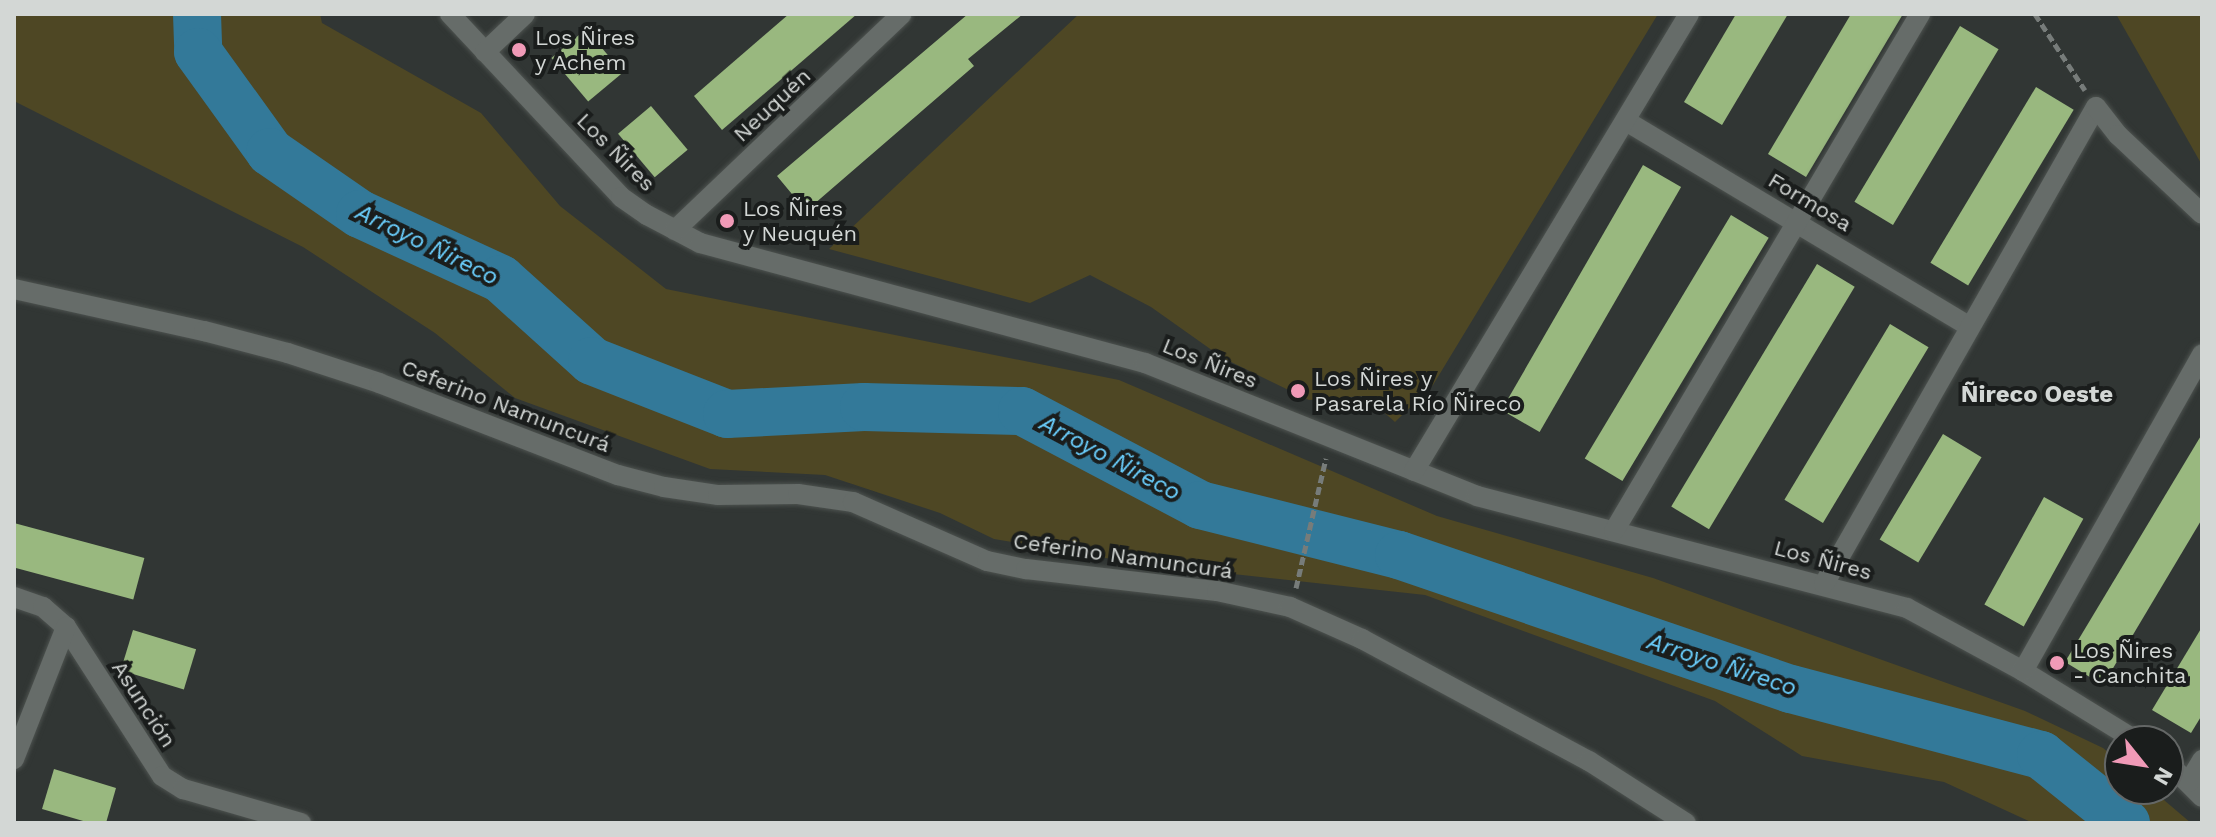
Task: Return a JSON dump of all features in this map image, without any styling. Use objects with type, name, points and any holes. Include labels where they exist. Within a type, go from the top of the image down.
[{"type":"street","name":"Los Ñires","points":[[450,14],[621,197],[700,243],[1145,363],[1477,496],[1907,608],[2023,671],[2111,725]]},
{"type":"street","points":[[485,52],[525,14]]},
{"type":"street","name":"Neuquén","points":[[675,230],[902,14]]},
{"type":"street","points":[[1414,471],[1689,14]]},
{"type":"street","points":[[1614,531],[1920,14]]},
{"type":"street","points":[[1824,584],[1968,326],[2096,107],[2118,135],[2202,214]]},
{"type":"street","name":"Formosa","points":[[1626,121],[1968,326]]},
{"type":"street","name":"Ceferino Namuncurá","points":[[14,289],[288,353],[379,383],[618,475],[664,487],[718,495],[798,494],[853,502],[987,561],[1026,569],[1217,591],[1290,607],[1362,639],[1589,761],[1686,823]]},
{"type":"street","points":[[2023,671],[2202,354]]},
{"type":"street","name":"Asunción","points":[[14,597],[43,607],[66,627],[162,776],[183,789],[301,823]]},
{"type":"street","points":[[14,759],[66,627]]},
{"type":"street","points":[[2195,790],[2202,760]]},
{"type":"path","points":[[2035,14],[2096,107]]},
{"type":"path","points":[[1304,560],[1331,437]]},
{"type":"shaded area","points":[[14,14],[320,14],[322,23],[481,113],[560,206],[666,289],[1119,380],[1437,516],[1653,578],[2025,711],[2104,749],[2104,805],[2170,805],[2191,823],[2033,823],[1944,782],[1802,756],[1715,701],[1425,595],[1141,564],[994,539],[940,513],[825,475],[710,469],[515,398],[435,333],[303,247],[14,101]]},
{"type":"shaded area","points":[[1079,14],[1658,14],[1433,385],[1395,422],[1365,396],[1309,400],[1223,358],[1151,307],[1090,275],[1030,303],[829,249]]},
{"type":"shaded area","points":[[2116,14],[2202,14],[2202,165]]},
{"type":"building","points":[[789,14],[857,14],[722,130],[694,96]]},
{"type":"building","points":[[968,14],[1023,14],[968,59],[974,66],[806,211],[777,176]]},
{"type":"building","points":[[1736,14],[1788,14],[1722,125],[1684,102]]},
{"type":"building","points":[[1851,14],[1903,14],[1806,177],[1768,154]]},
{"type":"building","points":[[1960,26],[1999,49],[1893,225],[1854,202]]},
{"type":"building","points":[[586,29],[623,73],[588,102],[552,58]]},
{"type":"building","points":[[2036,87],[2074,110],[1968,285],[1930,263]]},
{"type":"building","points":[[651,106],[688,150],[655,177],[618,134]]},
{"type":"building","points":[[1643,165],[1681,187],[1540,432],[1502,410]]},
{"type":"building","points":[[1731,215],[1769,238],[1622,481],[1585,458]]},
{"type":"building","points":[[1817,264],[1855,287],[1709,529],[1671,507]]},
{"type":"building","points":[[1890,324],[1929,347],[1823,523],[1784,500]]},
{"type":"building","points":[[1943,434],[1982,457],[1918,563],[1880,539]]},
{"type":"building","points":[[2202,434],[2202,519],[2103,685],[2065,662]]},
{"type":"building","points":[[2044,497],[2083,519],[2024,626],[1984,605]]},
{"type":"building","points":[[14,523],[144,558],[133,599],[14,568]]},
{"type":"building","points":[[2202,627],[2202,715],[2191,733],[2184,729],[2184,725],[2177,725],[2152,710]]},
{"type":"building","points":[[133,630],[196,649],[184,689],[121,670]]},
{"type":"building","points":[[54,769],[116,788],[106,823],[90,823],[42,809]]},
{"type":"waterway","name":"Arroyo Ñireco","points":[[197,14],[198,52],[270,152],[360,214],[501,279],[592,361],[727,414],[864,407],[1022,411],[1200,505],[1399,555],[1791,689],[2041,755],[2126,823]]},
{"type":"place","name":"Los Ñires y Achem","points":[[519,50]]},
{"type":"place","name":"Los Ñires y Neuquén","points":[[727,221]]},
{"type":"place","name":"Los Ñires y Pasarela Río Ñireco","points":[[1298,391]]},
{"type":"place","name":"Los Ñires - Canchita","points":[[2057,663]]},
{"type":"district","name":"Ñireco Oeste","points":[[2037,395]]}]
